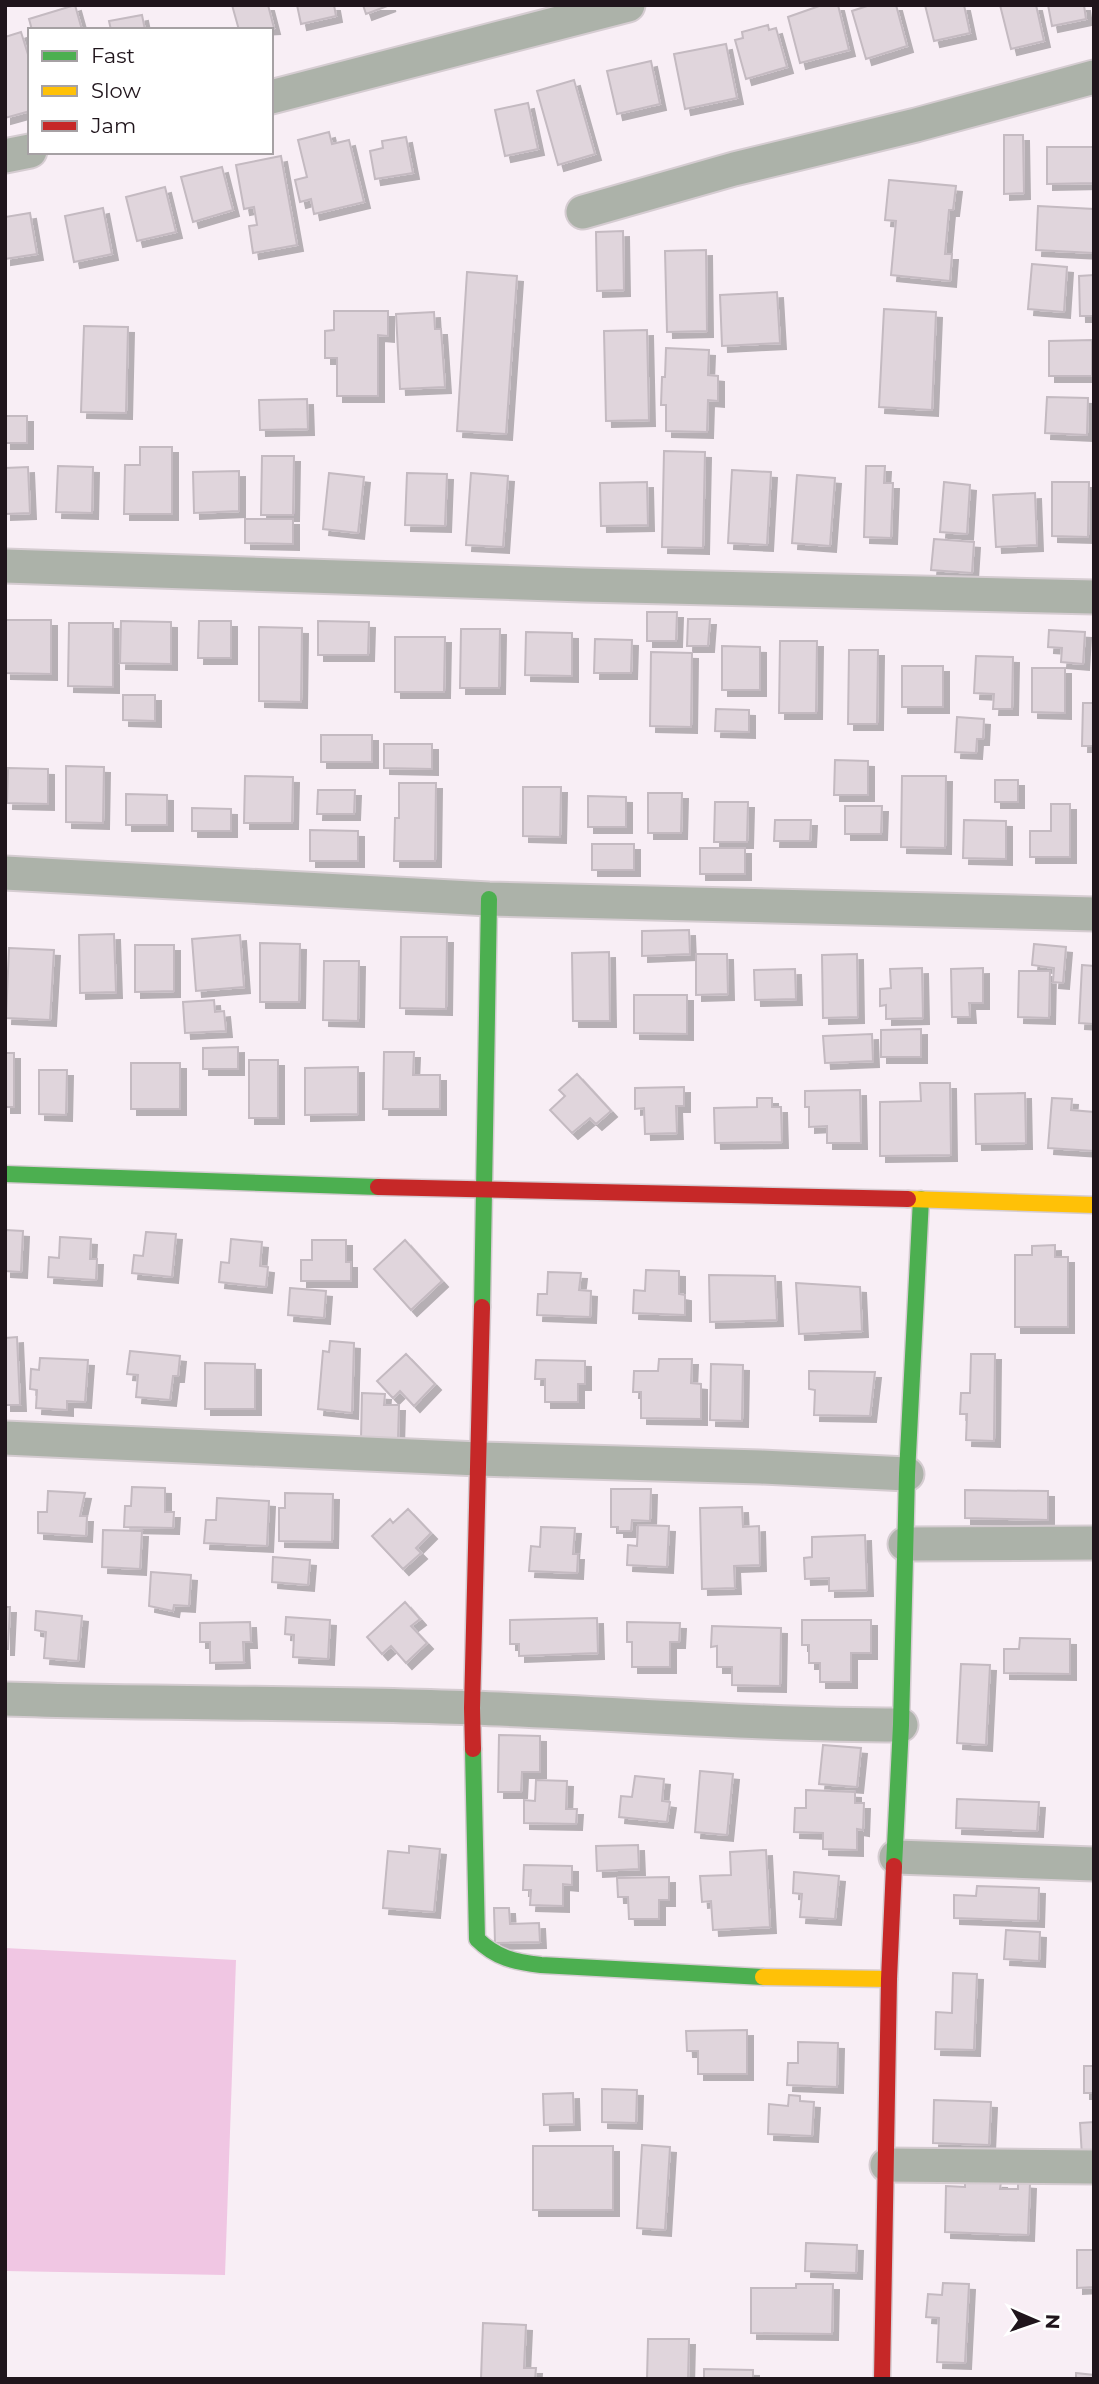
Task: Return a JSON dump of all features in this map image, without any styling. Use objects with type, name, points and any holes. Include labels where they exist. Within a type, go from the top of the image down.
[{"type":"street","points":[[273,96],[628,5]]},
{"type":"street","points":[[583,212],[734,169],[992,106],[1094,77]]},
{"type":"street","points":[[5,156],[28,150]]},
{"type":"street","points":[[5,566],[569,585],[1094,597]]},
{"type":"street","points":[[5,873],[489,899],[1094,914]]},
{"type":"street","points":[[489,899],[485,1191],[472,1708],[477,1938],[489,1952],[509,1961],[541,1965],[736,1976],[889,1979]]},
{"type":"street","points":[[5,1174],[485,1191],[1094,1205]]},
{"type":"street","points":[[882,2379],[889,1979],[901,1725],[906,1474],[921,1199]]},
{"type":"street","points":[[5,1437],[479,1459],[906,1474]]},
{"type":"street","points":[[905,1544],[1094,1543]]},
{"type":"street","points":[[5,1699],[472,1708],[807,1725],[901,1725]]},
{"type":"street","points":[[896,1857],[1094,1864]]},
{"type":"street","points":[[887,2165],[1094,2167]]},
{"type":"shaded area","points":[[5,1948],[236,1960],[225,2275],[5,2271]]},
{"type":"building","points":[[75,5],[81,28],[31,28],[29,19]]},
{"type":"building","points":[[232,5],[268,5],[274,28],[238,28]]},
{"type":"building","points":[[297,5],[334,5],[336,16],[301,24]]},
{"type":"building","points":[[363,5],[390,5],[366,14]]},
{"type":"building","points":[[822,5],[838,5],[849,50],[800,63],[788,17]]},
{"type":"building","points":[[870,5],[896,5],[907,46],[866,59],[852,11]]},
{"type":"building","points":[[925,5],[964,5],[970,33],[934,41]]},
{"type":"building","points":[[1000,5],[1036,5],[1044,41],[1011,49]]},
{"type":"building","points":[[1048,5],[1084,5],[1086,19],[1052,26]]},
{"type":"building","points":[[142,15],[145,28],[111,28],[109,21]]},
{"type":"building","points":[[768,25],[769,30],[776,28],[787,67],[746,79],[735,40],[743,38],[742,32]]},
{"type":"building","points":[[21,32],[28,55],[28,112],[5,118],[5,37]]},
{"type":"building","points":[[726,44],[737,98],[685,109],[674,54]]},
{"type":"building","points":[[651,61],[660,104],[617,114],[607,71]]},
{"type":"building","points":[[574,80],[595,154],[558,165],[537,91]]},
{"type":"building","points":[[528,103],[538,149],[505,156],[495,110]]},
{"type":"building","points":[[329,132],[332,144],[349,140],[364,202],[314,214],[311,199],[300,202],[295,180],[307,177],[298,140]]},
{"type":"building","points":[[1004,135],[1023,135],[1024,193],[1004,194]]},
{"type":"building","points":[[406,137],[413,173],[375,179],[370,151],[383,148],[382,141]]},
{"type":"building","points":[[1047,147],[1094,147],[1094,183],[1047,184]]},
{"type":"building","points":[[281,156],[297,245],[253,253],[249,226],[257,225],[254,207],[244,209],[236,165]]},
{"type":"building","points":[[222,167],[233,210],[193,222],[181,177]]},
{"type":"building","points":[[889,180],[956,186],[953,210],[949,210],[945,254],[952,254],[950,281],[891,275],[896,221],[885,220]]},
{"type":"building","points":[[165,187],[176,232],[137,241],[126,197]]},
{"type":"building","points":[[1038,206],[1094,209],[1094,253],[1036,250]]},
{"type":"building","points":[[103,208],[112,254],[74,262],[65,216]]},
{"type":"building","points":[[30,213],[37,254],[5,259],[5,217]]},
{"type":"building","points":[[623,231],[624,290],[597,291],[596,232]]},
{"type":"building","points":[[706,250],[707,331],[667,332],[665,251]]},
{"type":"building","points":[[1032,264],[1067,267],[1064,312],[1028,309]]},
{"type":"building","points":[[467,272],[517,276],[506,434],[457,431]]},
{"type":"building","points":[[1094,275],[1094,316],[1080,316],[1079,276]]},
{"type":"building","points":[[777,292],[780,343],[722,346],[720,295]]},
{"type":"building","points":[[884,309],[936,312],[932,410],[879,407]]},
{"type":"building","points":[[334,311],[388,311],[388,336],[378,335],[378,396],[337,396],[337,358],[325,358],[325,331],[334,330]]},
{"type":"building","points":[[434,312],[435,329],[441,329],[445,387],[400,389],[396,314]]},
{"type":"building","points":[[84,326],[128,327],[126,413],[81,412]]},
{"type":"building","points":[[647,330],[649,420],[606,421],[604,331]]},
{"type":"building","points":[[1092,340],[1092,376],[1049,376],[1049,341]]},
{"type":"building","points":[[666,348],[709,350],[708,375],[718,376],[718,401],[708,400],[707,432],[666,431],[666,405],[661,405]]},
{"type":"building","points":[[1047,397],[1088,398],[1087,435],[1045,433]]},
{"type":"building","points":[[307,399],[308,429],[260,430],[259,400]]},
{"type":"building","points":[[5,416],[27,416],[27,443],[5,443]]},
{"type":"building","points":[[140,447],[172,447],[172,514],[124,514],[125,465],[140,465]]},
{"type":"building","points":[[664,451],[705,452],[703,548],[662,547]]},
{"type":"building","points":[[262,456],[294,456],[293,515],[261,515]]},
{"type":"building","points":[[58,466],[93,467],[92,513],[56,512]]},
{"type":"building","points":[[866,466],[885,466],[884,483],[893,483],[891,538],[864,537]]},
{"type":"building","points":[[28,467],[30,513],[5,514],[5,468]]},
{"type":"building","points":[[732,470],[771,472],[767,545],[728,543]]},
{"type":"building","points":[[239,471],[239,511],[194,513],[193,472]]},
{"type":"building","points":[[329,473],[364,477],[358,533],[323,529]]},
{"type":"building","points":[[407,473],[447,474],[445,526],[405,525]]},
{"type":"building","points":[[471,473],[508,476],[503,547],[466,545]]},
{"type":"building","points":[[797,475],[835,478],[830,546],[792,543]]},
{"type":"building","points":[[647,482],[648,525],[601,526],[600,483]]},
{"type":"building","points":[[944,482],[970,485],[967,534],[940,532]]},
{"type":"building","points":[[1052,482],[1089,482],[1088,537],[1052,536]]},
{"type":"building","points":[[1035,493],[1037,545],[996,547],[993,495]]},
{"type":"building","points":[[245,519],[293,519],[293,544],[245,543]]},
{"type":"building","points":[[934,539],[974,542],[972,573],[931,570]]},
{"type":"building","points":[[647,612],[677,612],[676,641],[647,641]]},
{"type":"building","points":[[688,619],[710,619],[708,646],[687,646]]},
{"type":"building","points":[[5,620],[51,620],[51,674],[5,673]]},
{"type":"building","points":[[121,621],[171,622],[171,664],[120,663]]},
{"type":"building","points":[[199,621],[231,621],[231,658],[198,658]]},
{"type":"building","points":[[318,621],[369,622],[368,655],[318,655]]},
{"type":"building","points":[[69,623],[113,623],[113,687],[68,686]]},
{"type":"building","points":[[259,627],[302,628],[301,702],[259,701]]},
{"type":"building","points":[[461,629],[500,629],[499,688],[460,688]]},
{"type":"building","points":[[1049,630],[1085,632],[1083,664],[1061,662],[1062,648],[1048,647]]},
{"type":"building","points":[[526,632],[572,633],[572,676],[525,675]]},
{"type":"building","points":[[395,637],[445,637],[444,692],[395,692]]},
{"type":"building","points":[[595,639],[632,640],[631,673],[594,673]]},
{"type":"building","points":[[780,641],[817,641],[816,713],[779,713]]},
{"type":"building","points":[[722,646],[760,647],[760,690],[722,690]]},
{"type":"building","points":[[849,650],[878,650],[877,724],[848,724]]},
{"type":"building","points":[[651,652],[692,653],[691,727],[650,726]]},
{"type":"building","points":[[976,656],[1013,657],[1012,709],[993,709],[994,694],[974,693]]},
{"type":"building","points":[[902,666],[943,666],[943,707],[902,707]]},
{"type":"building","points":[[1032,668],[1065,668],[1065,713],[1032,712]]},
{"type":"building","points":[[123,695],[155,695],[155,721],[123,720]]},
{"type":"building","points":[[1083,703],[1094,703],[1094,746],[1082,746]]},
{"type":"building","points":[[716,709],[749,710],[749,732],[715,731]]},
{"type":"building","points":[[957,717],[984,719],[983,739],[977,739],[976,753],[955,752]]},
{"type":"building","points":[[321,735],[372,735],[372,762],[321,762]]},
{"type":"building","points":[[384,744],[432,744],[432,769],[384,768]]},
{"type":"building","points":[[835,760],[868,761],[868,795],[834,795]]},
{"type":"building","points":[[66,766],[104,767],[103,823],[66,822]]},
{"type":"building","points":[[8,768],[48,769],[48,804],[7,803]]},
{"type":"building","points":[[245,776],[293,777],[292,823],[244,823]]},
{"type":"building","points":[[902,776],[946,776],[945,848],[901,847]]},
{"type":"building","points":[[995,780],[1018,780],[1018,802],[995,802]]},
{"type":"building","points":[[399,783],[436,783],[435,861],[394,861],[395,818],[399,818]]},
{"type":"building","points":[[523,787],[561,787],[560,837],[523,836]]},
{"type":"building","points":[[318,790],[355,790],[354,814],[317,814]]},
{"type":"building","points":[[648,793],[682,793],[681,833],[648,833]]},
{"type":"building","points":[[126,794],[167,795],[167,825],[126,825]]},
{"type":"building","points":[[588,796],[626,797],[626,827],[588,827]]},
{"type":"building","points":[[715,802],[748,802],[747,842],[714,842]]},
{"type":"building","points":[[1051,804],[1070,804],[1070,857],[1030,857],[1030,831],[1051,831]]},
{"type":"building","points":[[845,806],[882,806],[881,834],[845,834]]},
{"type":"building","points":[[192,808],[231,809],[231,831],[192,831]]},
{"type":"building","points":[[775,820],[811,820],[810,841],[774,841]]},
{"type":"building","points":[[964,820],[1006,821],[1006,859],[963,858]]},
{"type":"building","points":[[310,830],[358,831],[358,861],[310,861]]},
{"type":"building","points":[[592,844],[634,844],[634,870],[592,870]]},
{"type":"building","points":[[700,848],[745,848],[745,874],[700,874]]},
{"type":"building","points":[[689,930],[690,954],[642,956],[642,931]]},
{"type":"building","points":[[114,934],[116,992],[80,993],[79,935]]},
{"type":"building","points":[[240,935],[244,987],[196,991],[192,939]]},
{"type":"building","points":[[401,937],[447,937],[446,1009],[400,1008]]},
{"type":"building","points":[[260,943],[300,944],[299,1002],[260,1002]]},
{"type":"building","points":[[1034,944],[1066,947],[1063,983],[1053,982],[1054,968],[1032,965]]},
{"type":"building","points":[[135,945],[174,945],[174,991],[135,992]]},
{"type":"building","points":[[9,948],[54,950],[50,1020],[6,1018]]},
{"type":"building","points":[[609,952],[610,1021],[573,1021],[572,953]]},
{"type":"building","points":[[696,954],[727,954],[728,994],[696,995]]},
{"type":"building","points":[[857,954],[858,1017],[823,1018],[822,955]]},
{"type":"building","points":[[324,961],[359,961],[358,1021],[323,1020]]},
{"type":"building","points":[[1082,965],[1094,966],[1094,1024],[1079,1023]]},
{"type":"building","points":[[922,968],[923,1018],[886,1019],[886,1005],[880,1006],[880,989],[891,988],[890,969]]},
{"type":"building","points":[[983,968],[983,1003],[969,1003],[970,1017],[952,1017],[951,969]]},
{"type":"building","points":[[795,969],[796,999],[755,1000],[754,970]]},
{"type":"building","points":[[1019,971],[1050,971],[1049,1018],[1018,1017]]},
{"type":"building","points":[[634,995],[687,995],[687,1034],[634,1033]]},
{"type":"building","points":[[214,1000],[215,1012],[224,1011],[226,1031],[185,1033],[183,1002]]},
{"type":"building","points":[[921,1029],[921,1057],[881,1057],[881,1030]]},
{"type":"building","points":[[872,1034],[873,1061],[825,1063],[823,1036]]},
{"type":"building","points":[[238,1047],[238,1069],[203,1069],[203,1048]]},
{"type":"building","points":[[384,1052],[414,1052],[413,1075],[440,1075],[440,1109],[383,1109]]},
{"type":"building","points":[[5,1053],[14,1053],[14,1107],[5,1107]]},
{"type":"building","points":[[249,1060],[278,1060],[278,1118],[249,1118]]},
{"type":"building","points":[[131,1063],[180,1063],[180,1109],[131,1109]]},
{"type":"building","points":[[358,1067],[358,1114],[305,1115],[305,1068]]},
{"type":"building","points":[[39,1070],[67,1070],[66,1115],[39,1114]]},
{"type":"building","points":[[577,1074],[611,1111],[596,1124],[590,1118],[572,1133],[550,1110],[565,1096],[559,1090]]},
{"type":"building","points":[[920,1083],[950,1083],[951,1155],[880,1156],[880,1102],[921,1101]]},
{"type":"building","points":[[684,1087],[684,1106],[676,1106],[677,1133],[645,1134],[644,1108],[635,1109],[635,1088]]},
{"type":"building","points":[[860,1090],[861,1143],[827,1143],[827,1126],[809,1127],[809,1107],[805,1107],[805,1091]]},
{"type":"building","points":[[1025,1093],[1026,1143],[976,1144],[975,1094]]},
{"type":"building","points":[[757,1098],[772,1098],[772,1107],[781,1107],[782,1142],[715,1143],[714,1108],[757,1107]]},
{"type":"building","points":[[1052,1098],[1072,1099],[1071,1110],[1094,1112],[1094,1151],[1048,1148]]},
{"type":"building","points":[[5,1230],[23,1231],[21,1272],[5,1271]]},
{"type":"building","points":[[146,1232],[176,1234],[172,1277],[132,1273],[134,1255],[143,1256]]},
{"type":"building","points":[[60,1237],[91,1239],[90,1259],[97,1259],[96,1280],[48,1277],[49,1257],[59,1258]]},
{"type":"building","points":[[231,1239],[262,1242],[260,1266],[268,1267],[266,1287],[219,1282],[221,1262],[229,1263]]},
{"type":"building","points":[[312,1240],[346,1240],[346,1262],[351,1262],[351,1281],[301,1281],[301,1260],[312,1260]]},
{"type":"building","points":[[405,1240],[442,1281],[411,1310],[374,1269]]},
{"type":"building","points":[[1055,1245],[1055,1257],[1068,1257],[1068,1327],[1015,1327],[1015,1255],[1032,1255],[1032,1246]]},
{"type":"building","points":[[646,1270],[679,1271],[679,1294],[685,1295],[685,1315],[633,1313],[634,1290],[645,1291]]},
{"type":"building","points":[[548,1272],[581,1273],[579,1290],[591,1291],[590,1317],[537,1315],[538,1294],[547,1294]]},
{"type":"building","points":[[709,1275],[775,1276],[777,1320],[710,1322]]},
{"type":"building","points":[[796,1283],[860,1287],[862,1331],[799,1334]]},
{"type":"building","points":[[290,1288],[326,1291],[324,1318],[288,1315]]},
{"type":"building","points":[[17,1337],[20,1405],[5,1405],[5,1338]]},
{"type":"building","points":[[330,1341],[354,1343],[352,1413],[318,1409],[323,1351],[329,1352]]},
{"type":"building","points":[[130,1351],[180,1356],[178,1376],[173,1376],[170,1400],[136,1397],[138,1375],[127,1374]]},
{"type":"building","points":[[406,1354],[435,1384],[414,1406],[400,1391],[393,1398],[377,1381]]},
{"type":"building","points":[[971,1354],[995,1354],[994,1441],[966,1440],[967,1414],[960,1414],[961,1393],[970,1393]]},
{"type":"building","points":[[40,1358],[88,1360],[85,1402],[67,1401],[67,1410],[36,1408],[37,1390],[30,1389],[31,1369],[39,1370]]},
{"type":"building","points":[[659,1359],[692,1359],[691,1383],[701,1384],[701,1419],[641,1418],[641,1392],[633,1392],[634,1371],[658,1371]]},
{"type":"building","points":[[536,1360],[585,1361],[585,1384],[578,1384],[578,1402],[545,1402],[545,1379],[535,1379]]},
{"type":"building","points":[[205,1363],[255,1364],[255,1409],[205,1409]]},
{"type":"building","points":[[711,1364],[743,1365],[742,1421],[710,1420]]},
{"type":"building","points":[[809,1371],[875,1372],[870,1416],[814,1415],[815,1390],[809,1389]]},
{"type":"building","points":[[362,1393],[385,1394],[384,1405],[399,1405],[398,1439],[361,1439]]},
{"type":"building","points":[[132,1487],[165,1488],[165,1512],[174,1512],[173,1528],[124,1527],[125,1506],[131,1506]]},
{"type":"building","points":[[611,1489],[651,1489],[650,1521],[632,1520],[631,1531],[618,1531],[618,1527],[611,1527]]},
{"type":"building","points":[[965,1490],[1048,1491],[1048,1520],[965,1518]]},
{"type":"building","points":[[48,1491],[85,1493],[80,1516],[87,1516],[86,1536],[38,1533],[38,1512],[47,1512]]},
{"type":"building","points":[[285,1493],[333,1494],[332,1542],[279,1541],[279,1508],[285,1508]]},
{"type":"building","points":[[217,1498],[269,1501],[267,1546],[204,1543],[206,1520],[216,1520]]},
{"type":"building","points":[[742,1507],[743,1527],[759,1526],[760,1565],[734,1566],[735,1588],[702,1589],[700,1508]]},
{"type":"building","points":[[408,1509],[431,1533],[416,1548],[421,1553],[403,1569],[372,1536],[390,1519],[393,1523]]},
{"type":"building","points":[[638,1525],[669,1526],[667,1567],[627,1565],[628,1545],[637,1546]]},
{"type":"building","points":[[541,1527],[575,1528],[573,1554],[578,1554],[577,1573],[529,1571],[531,1546],[540,1547]]},
{"type":"building","points":[[103,1530],[142,1531],[140,1569],[102,1567]]},
{"type":"building","points":[[865,1535],[867,1590],[829,1591],[829,1578],[805,1579],[804,1558],[812,1557],[812,1537]]},
{"type":"building","points":[[273,1557],[310,1560],[308,1585],[272,1582]]},
{"type":"building","points":[[151,1572],[191,1575],[189,1606],[174,1605],[173,1611],[149,1606]]},
{"type":"building","points":[[405,1602],[420,1619],[411,1626],[427,1643],[406,1663],[391,1646],[382,1654],[367,1637]]},
{"type":"building","points":[[5,1607],[10,1607],[8,1649],[5,1649]]},
{"type":"building","points":[[36,1611],[82,1616],[78,1661],[44,1658],[46,1632],[35,1630]]},
{"type":"building","points":[[286,1617],[330,1620],[328,1659],[293,1657],[294,1635],[285,1634]]},
{"type":"building","points":[[597,1618],[598,1653],[519,1656],[519,1644],[510,1644],[510,1620]]},
{"type":"building","points":[[802,1620],[871,1620],[871,1653],[851,1653],[851,1682],[820,1682],[820,1663],[809,1663],[809,1645],[802,1645]]},
{"type":"building","points":[[250,1622],[251,1642],[243,1642],[244,1662],[210,1663],[210,1642],[200,1642],[200,1623]]},
{"type":"building","points":[[627,1622],[680,1623],[679,1642],[670,1642],[670,1667],[632,1667],[632,1642],[627,1642]]},
{"type":"building","points":[[712,1626],[781,1628],[780,1686],[732,1685],[732,1667],[717,1667],[717,1646],[711,1647]]},
{"type":"building","points":[[1020,1638],[1070,1639],[1070,1674],[1004,1673],[1004,1649],[1019,1649]]},
{"type":"building","points":[[961,1664],[990,1665],[986,1745],[957,1743]]},
{"type":"building","points":[[499,1735],[540,1736],[540,1772],[522,1772],[521,1792],[498,1792]]},
{"type":"building","points":[[823,1745],[861,1748],[857,1787],[819,1784]]},
{"type":"building","points":[[700,1771],[733,1774],[727,1835],[695,1832]]},
{"type":"building","points":[[635,1776],[664,1779],[662,1801],[670,1802],[667,1822],[619,1817],[621,1796],[632,1797]]},
{"type":"building","points":[[536,1780],[567,1781],[566,1809],[577,1809],[576,1824],[524,1823],[524,1800],[535,1801]]},
{"type":"building","points":[[806,1790],[855,1792],[855,1803],[864,1803],[863,1830],[857,1829],[857,1850],[823,1849],[823,1833],[794,1832],[795,1808],[806,1808]]},
{"type":"building","points":[[957,1799],[1039,1802],[1037,1831],[956,1828]]},
{"type":"building","points":[[638,1845],[639,1869],[597,1871],[596,1846]]},
{"type":"building","points":[[409,1846],[440,1849],[434,1912],[383,1908],[388,1851],[409,1853]]},
{"type":"building","points":[[766,1850],[770,1927],[713,1930],[711,1901],[702,1902],[700,1876],[731,1875],[730,1852]]},
{"type":"building","points":[[524,1865],[572,1866],[572,1885],[563,1884],[563,1906],[530,1905],[531,1890],[523,1890]]},
{"type":"building","points":[[794,1872],[839,1876],[835,1919],[800,1917],[802,1894],[793,1893]]},
{"type":"building","points":[[669,1877],[669,1900],[659,1900],[659,1919],[629,1919],[628,1897],[618,1897],[617,1878]]},
{"type":"building","points":[[977,1886],[1039,1888],[1038,1921],[954,1918],[954,1895],[976,1896]]},
{"type":"building","points":[[494,1908],[509,1908],[510,1924],[539,1923],[540,1942],[495,1943]]},
{"type":"building","points":[[1006,1930],[1040,1932],[1039,1961],[1004,1959]]},
{"type":"building","points":[[953,1973],[977,1974],[974,2050],[935,2049],[936,2012],[952,2013]]},
{"type":"building","points":[[747,2030],[747,2074],[698,2074],[698,2051],[687,2051],[686,2031]]},
{"type":"building","points":[[798,2042],[838,2043],[837,2087],[787,2085],[788,2063],[798,2063]]},
{"type":"building","points":[[1084,2066],[1094,2066],[1094,2093],[1084,2093]]},
{"type":"building","points":[[602,2089],[637,2090],[636,2123],[602,2122]]},
{"type":"building","points":[[573,2093],[574,2124],[544,2125],[543,2094]]},
{"type":"building","points":[[789,2095],[800,2096],[800,2101],[814,2102],[812,2136],[768,2134],[769,2104],[788,2106]]},
{"type":"building","points":[[934,2100],[991,2102],[989,2145],[933,2143]]},
{"type":"building","points":[[1094,2122],[1094,2156],[1082,2157],[1080,2123]]},
{"type":"building","points":[[642,2145],[670,2147],[665,2230],[637,2228]]},
{"type":"building","points":[[533,2146],[613,2146],[613,2210],[533,2210]]},
{"type":"building","points":[[965,2181],[1001,2182],[1000,2189],[1018,2189],[1018,2182],[1030,2183],[1028,2235],[945,2232],[946,2186],[965,2187]]},
{"type":"building","points":[[806,2243],[857,2245],[856,2273],[805,2271]]},
{"type":"building","points":[[1077,2250],[1094,2250],[1094,2287],[1077,2288]]},
{"type":"building","points":[[943,2283],[969,2284],[965,2363],[937,2362],[939,2318],[926,2317],[928,2294],[942,2295]]},
{"type":"building","points":[[796,2284],[833,2284],[832,2334],[751,2333],[751,2288],[796,2288]]},
{"type":"building","points":[[483,2323],[526,2325],[524,2368],[536,2368],[535,2379],[481,2379]]},
{"type":"building","points":[[648,2339],[689,2339],[688,2379],[647,2379]]},
{"type":"building","points":[[704,2369],[753,2370],[753,2379],[704,2379]]},
{"type":"building","points":[[1076,2373],[1094,2375],[1094,2379],[1076,2379]]},
{"type":"traffic: fast","points":[[482,1307],[489,899]]},
{"type":"traffic: fast","points":[[5,1174],[378,1187]]},
{"type":"traffic: fast","points":[[894,1866],[901,1725],[907,1474],[921,1199]]},
{"type":"traffic: fast","points":[[473,1749],[477,1939],[491,1951],[506,1958],[541,1965],[763,1977]]},
{"type":"traffic: slow","points":[[908,1199],[1094,1205]]},
{"type":"traffic: slow","points":[[763,1977],[889,1979]]},
{"type":"traffic: jam","points":[[378,1187],[908,1199]]},
{"type":"traffic: jam","points":[[473,1749],[482,1307]]},
{"type":"traffic: jam","points":[[882,2379],[889,1979],[894,1866]]}]
